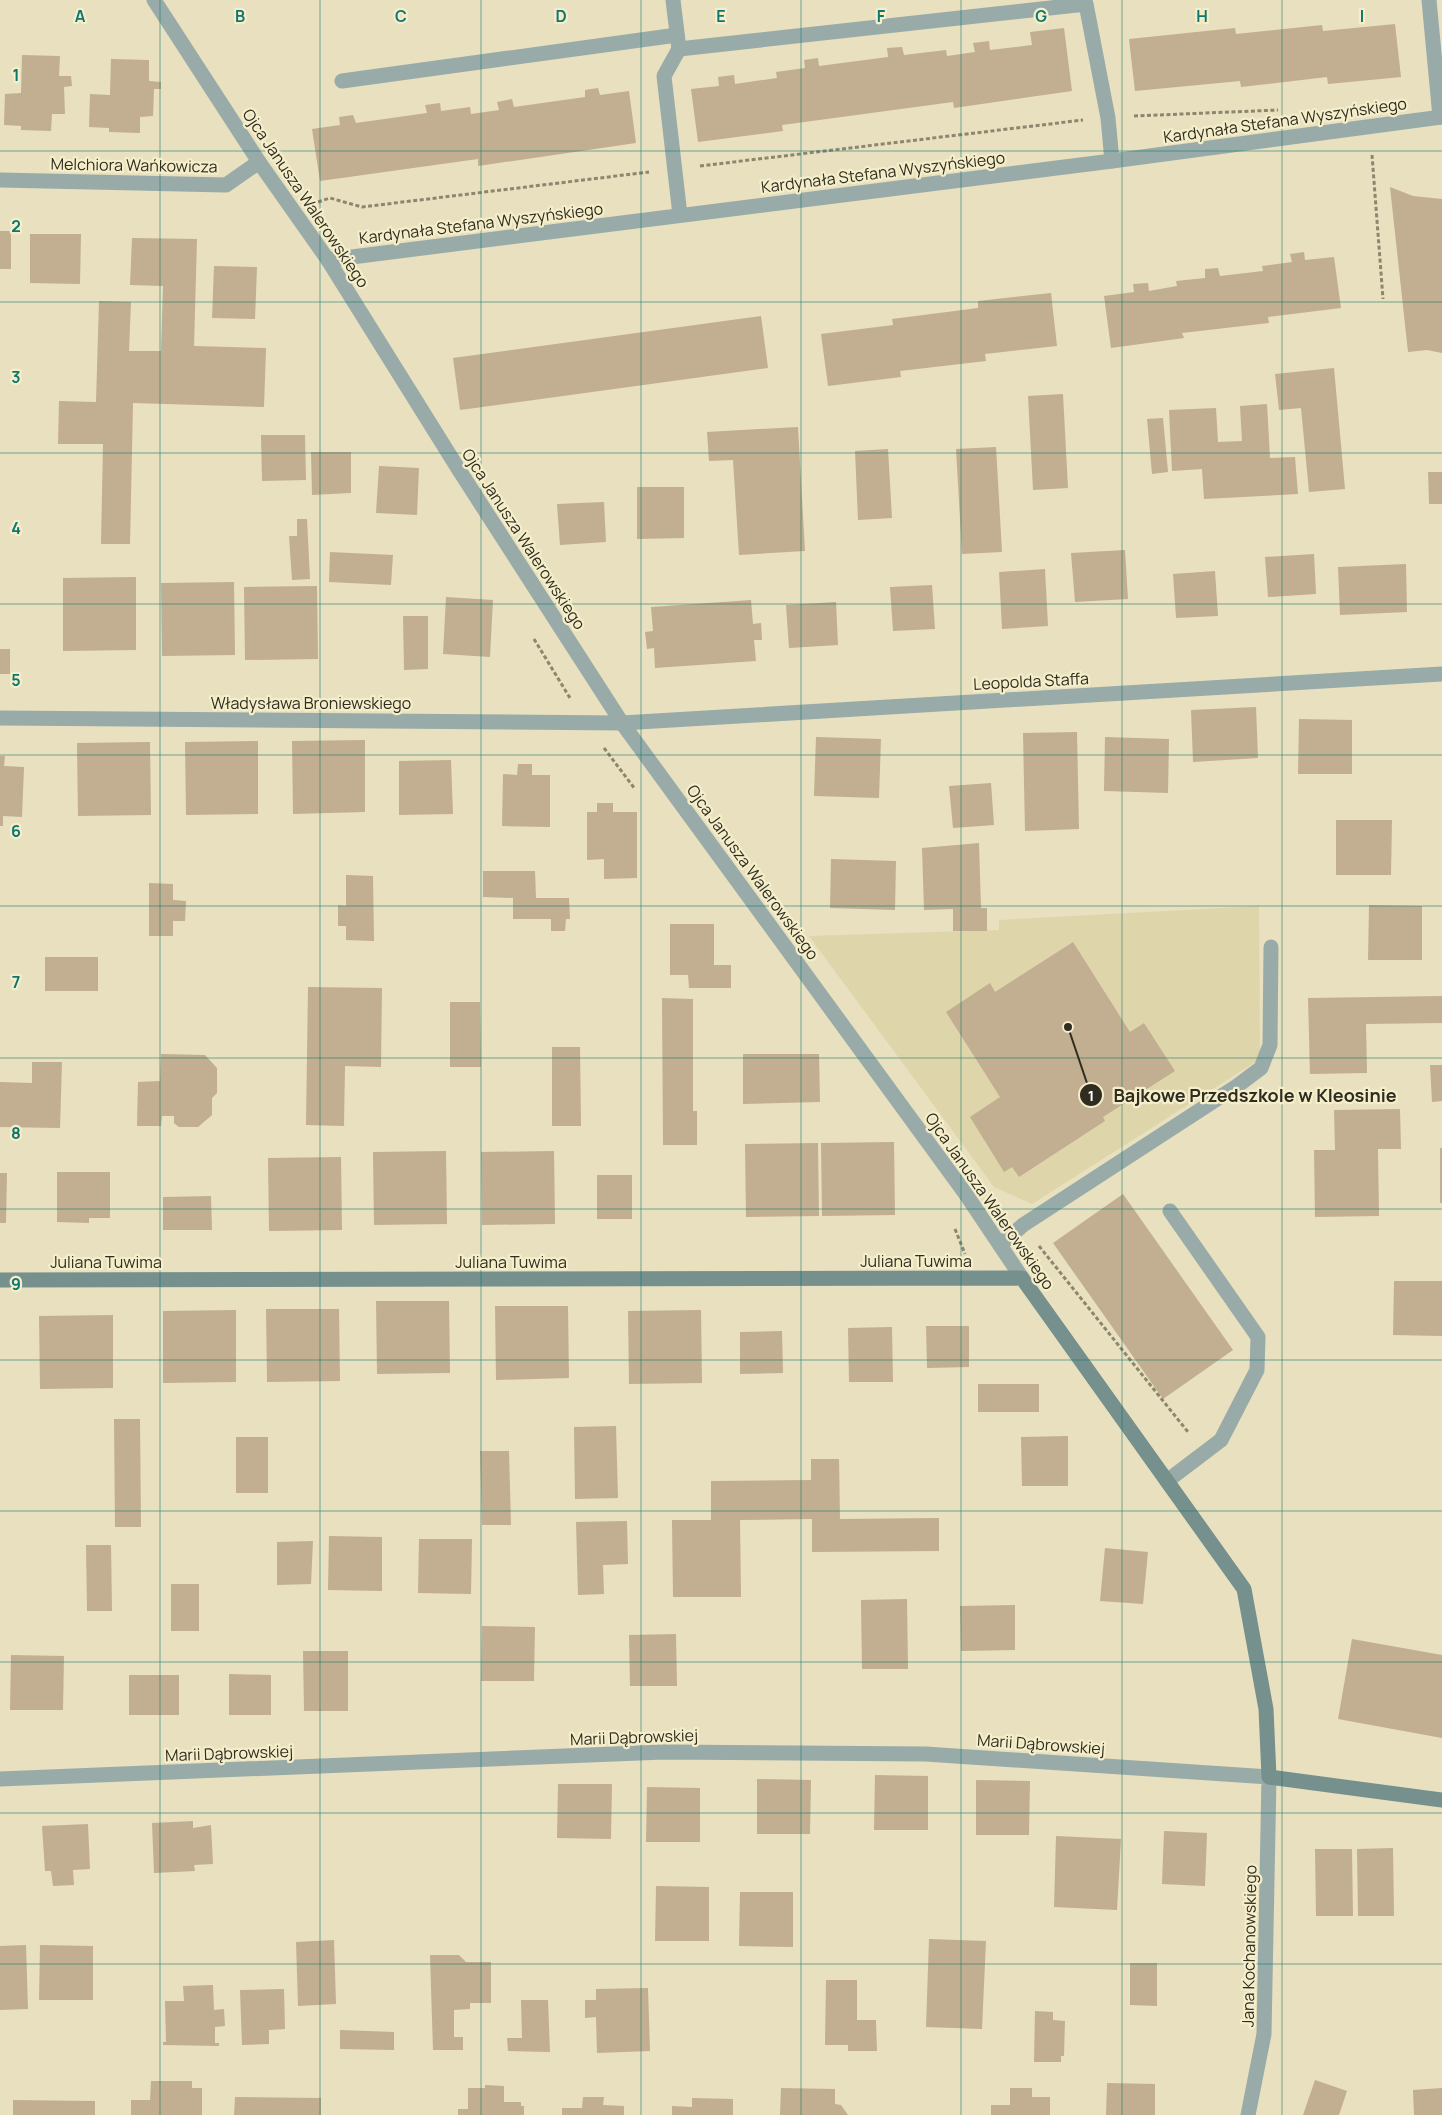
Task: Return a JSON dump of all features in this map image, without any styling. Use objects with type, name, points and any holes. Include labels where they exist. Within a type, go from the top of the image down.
[{"type":"street","name":"Ojca Janusza Walerowskiego","points":[[154,0],[259,162],[294,209],[328,260],[459,470],[622,723],[965,1193],[1022,1278],[1244,1589],[1266,1709],[1269,1777]]},
{"type":"street","points":[[673,0],[678,42],[664,76],[680,215]]},
{"type":"street","points":[[1430,0],[1441,117]]},
{"type":"street","points":[[342,81],[678,42],[1085,2],[1108,118],[1112,161]]},
{"type":"street","name":"Kardynała Stefana Wyszyńskiego","points":[[328,260],[1112,161],[1441,117]]},
{"type":"street","name":"Melchiora Wańkowicza","points":[[0,180],[226,185],[259,162]]},
{"type":"street","name":"Leopolda Staffa","points":[[622,723],[1442,674]]},
{"type":"street","name":"Władysława Broniewskiego","points":[[0,718],[622,723]]},
{"type":"street","points":[[1000,1246],[1022,1226],[1237,1086],[1261,1068],[1270,1045],[1271,947]]},
{"type":"street","points":[[1166,1481],[1222,1440],[1257,1370],[1258,1338],[1170,1211]]},
{"type":"street","name":"Juliana Tuwima","points":[[0,1280],[1022,1278]]},
{"type":"street","name":"Marii Dąbrowskiej","points":[[0,1780],[664,1752],[926,1754],[1269,1777]]},
{"type":"street","points":[[1269,1777],[1442,1800]]},
{"type":"street","name":"Jana Kochanowskiego","points":[[1248,2115],[1264,2034],[1269,1777]]},
{"type":"path","points":[[294,209],[330,198],[362,206],[1108,118],[1283,110]]},
{"type":"path","points":[[1372,155],[1383,299]]},
{"type":"path","points":[[955,1228],[974,1278]]},
{"type":"shaded area","points":[[1259,906],[1260,1059],[1032,1204],[994,1187],[809,936],[999,930],[999,920]]},
{"type":"building","points":[[1395,24],[1401,77],[1328,84],[1327,77],[1241,87],[1240,81],[1135,91],[1129,39],[1235,28],[1236,34],[1322,25],[1323,31]]},
{"type":"building","points":[[1064,28],[1072,91],[954,108],[953,102],[782,125],[783,131],[698,142],[691,89],[719,86],[718,77],[734,75],[735,84],[777,78],[776,72],[805,68],[804,60],[818,58],[819,66],[888,57],[887,48],[902,47],[904,55],[946,50],[947,56],[975,52],[973,43],[989,41],[990,50],[1032,45],[1030,32]]},
{"type":"building","points":[[22,55],[60,56],[59,76],[71,76],[72,86],[64,87],[65,114],[52,114],[51,131],[21,130],[21,126],[4,125],[5,94],[21,93]]},
{"type":"building","points":[[111,59],[149,60],[149,81],[161,82],[161,89],[154,89],[153,116],[140,117],[140,133],[109,132],[109,128],[89,127],[90,94],[110,95]]},
{"type":"building","points":[[598,88],[600,95],[629,91],[636,143],[478,166],[478,159],[320,181],[312,129],[340,125],[339,117],[353,115],[356,123],[427,113],[425,105],[440,103],[441,111],[470,107],[471,114],[499,110],[497,102],[512,99],[514,107],[585,97],[585,90]]},
{"type":"building","points":[[1390,187],[1413,196],[1442,199],[1442,353],[1427,350],[1408,352]]},
{"type":"building","points":[[0,231],[11,231],[11,269],[0,269]]},
{"type":"building","points":[[30,234],[81,234],[80,284],[30,283]]},
{"type":"building","points":[[132,238],[197,239],[194,346],[266,348],[264,407],[133,403],[130,544],[101,544],[103,444],[58,444],[59,401],[96,402],[99,301],[131,302],[129,351],[161,351],[163,286],[130,285]]},
{"type":"building","points":[[1304,252],[1305,260],[1334,257],[1341,308],[1268,317],[1269,323],[1182,333],[1184,338],[1111,348],[1104,296],[1134,292],[1133,284],[1148,283],[1149,291],[1177,286],[1176,281],[1205,278],[1205,269],[1218,268],[1220,276],[1263,271],[1262,266],[1292,262],[1290,254]]},
{"type":"building","points":[[214,266],[257,267],[255,319],[212,318]]},
{"type":"building","points":[[1051,293],[1057,346],[985,354],[986,361],[900,371],[901,377],[828,386],[821,334],[893,325],[892,319],[978,308],[978,301]]},
{"type":"building","points":[[761,316],[768,368],[460,410],[453,358]]},
{"type":"building","points":[[1334,368],[1345,489],[1309,492],[1301,408],[1279,410],[1275,374]]},
{"type":"building","points":[[1063,394],[1068,488],[1033,490],[1028,396]]},
{"type":"building","points":[[1267,404],[1270,458],[1295,457],[1298,494],[1204,499],[1202,469],[1172,471],[1169,410],[1216,408],[1218,442],[1242,441],[1240,406]]},
{"type":"building","points":[[1163,418],[1168,472],[1152,474],[1147,419]]},
{"type":"building","points":[[798,427],[805,551],[739,555],[733,460],[709,461],[707,432]]},
{"type":"building","points":[[261,435],[305,435],[306,480],[262,481]]},
{"type":"building","points":[[996,447],[1002,552],[962,554],[956,449]]},
{"type":"building","points":[[888,449],[892,518],[858,520],[855,451]]},
{"type":"building","points":[[311,452],[351,452],[351,493],[312,495]]},
{"type":"building","points":[[379,466],[419,468],[417,515],[376,513]]},
{"type":"building","points":[[1428,472],[1442,472],[1442,504],[1429,504]]},
{"type":"building","points":[[637,487],[684,487],[684,538],[637,539]]},
{"type":"building","points":[[604,502],[606,542],[560,545],[557,504]]},
{"type":"building","points":[[297,519],[307,519],[310,579],[292,580],[289,536],[297,536]]},
{"type":"building","points":[[1125,550],[1128,599],[1075,602],[1071,553]]},
{"type":"building","points":[[330,552],[393,555],[391,585],[329,582]]},
{"type":"building","points":[[1314,554],[1316,594],[1268,597],[1265,557]]},
{"type":"building","points":[[1406,564],[1407,612],[1340,615],[1338,567]]},
{"type":"building","points":[[1045,569],[1048,626],[1002,629],[999,572]]},
{"type":"building","points":[[1215,571],[1218,616],[1176,618],[1173,574]]},
{"type":"building","points":[[136,577],[136,650],[63,651],[63,578]]},
{"type":"building","points":[[234,582],[235,655],[162,656],[161,583]]},
{"type":"building","points":[[932,585],[935,629],[893,631],[890,587]]},
{"type":"building","points":[[317,586],[318,659],[245,660],[244,587]]},
{"type":"building","points":[[446,597],[493,600],[490,657],[443,654]]},
{"type":"building","points":[[751,600],[753,624],[761,623],[762,640],[754,640],[756,661],[655,668],[654,648],[647,649],[645,632],[653,631],[651,607]]},
{"type":"building","points":[[836,602],[838,645],[789,648],[786,605]]},
{"type":"building","points":[[403,616],[428,616],[428,669],[404,670]]},
{"type":"building","points":[[0,649],[10,649],[10,674],[0,674]]},
{"type":"building","points":[[1256,707],[1258,758],[1193,762],[1191,710]]},
{"type":"building","points":[[1299,719],[1352,720],[1352,774],[1298,774]]},
{"type":"building","points":[[1077,732],[1079,829],[1025,831],[1023,733]]},
{"type":"building","points":[[816,737],[881,739],[879,798],[814,796]]},
{"type":"building","points":[[1105,737],[1169,739],[1168,793],[1104,791]]},
{"type":"building","points":[[365,740],[365,812],[293,814],[292,741]]},
{"type":"building","points":[[258,741],[258,814],[186,815],[185,742]]},
{"type":"building","points":[[150,742],[151,815],[78,816],[77,743]]},
{"type":"building","points":[[0,756],[5,756],[4,766],[24,767],[22,817],[3,816],[3,826],[0,826]]},
{"type":"building","points":[[451,760],[453,814],[399,815],[399,761]]},
{"type":"building","points":[[518,764],[532,764],[532,775],[550,775],[550,827],[502,826],[503,774],[517,775]]},
{"type":"building","points":[[991,783],[994,825],[953,828],[949,786]]},
{"type":"building","points":[[597,803],[613,803],[613,812],[637,812],[637,878],[604,879],[604,859],[587,860],[587,812],[597,812]]},
{"type":"building","points":[[1336,820],[1392,820],[1391,875],[1336,875]]},
{"type":"building","points":[[979,843],[981,908],[987,908],[987,931],[953,931],[953,909],[924,910],[922,848]]},
{"type":"building","points":[[831,859],[896,861],[895,910],[830,908]]},
{"type":"building","points":[[483,871],[535,871],[536,898],[569,898],[570,919],[566,919],[565,931],[551,931],[551,919],[513,919],[513,898],[483,897]]},
{"type":"building","points":[[346,875],[373,876],[374,941],[346,940],[346,926],[338,926],[338,905],[346,906]]},
{"type":"building","points":[[149,883],[173,884],[173,900],[186,901],[185,921],[173,921],[173,936],[149,936]]},
{"type":"building","points":[[1369,905],[1422,906],[1422,960],[1368,960]]},
{"type":"building","points":[[670,924],[714,924],[714,965],[731,965],[731,988],[689,988],[688,975],[670,975]]},
{"type":"building","points":[[1073,942],[1130,1032],[1144,1023],[1175,1071],[1103,1117],[1105,1121],[1019,1177],[1012,1167],[1004,1172],[970,1117],[1000,1097],[946,1012],[990,983],[995,992]]},
{"type":"building","points":[[45,957],[98,957],[98,991],[45,991]]},
{"type":"building","points":[[308,987],[382,988],[381,1067],[345,1066],[344,1126],[306,1125]]},
{"type":"building","points":[[1442,996],[1442,1023],[1366,1024],[1367,1073],[1310,1074],[1308,998]]},
{"type":"building","points":[[662,998],[693,999],[693,1111],[697,1111],[697,1145],[663,1145]]},
{"type":"building","points":[[450,1002],[480,1002],[481,1067],[450,1067]]},
{"type":"building","points":[[552,1047],[580,1047],[581,1126],[552,1126]]},
{"type":"building","points":[[161,1054],[205,1055],[217,1068],[217,1093],[212,1098],[212,1115],[198,1127],[179,1127],[174,1123],[174,1116],[162,1116],[161,1126],[137,1126],[138,1082],[160,1081]]},
{"type":"building","points":[[743,1054],[819,1054],[820,1102],[743,1104]]},
{"type":"building","points":[[32,1062],[62,1062],[60,1128],[0,1127],[0,1082],[32,1083]]},
{"type":"building","points":[[1430,1065],[1442,1065],[1442,1101],[1432,1102]]},
{"type":"building","points":[[1400,1109],[1401,1149],[1378,1149],[1379,1216],[1315,1217],[1314,1150],[1335,1150],[1334,1110]]},
{"type":"building","points":[[894,1142],[895,1215],[822,1216],[821,1143]]},
{"type":"building","points":[[818,1143],[819,1216],[746,1217],[745,1144]]},
{"type":"building","points":[[1440,1148],[1442,1148],[1442,1203],[1440,1203]]},
{"type":"building","points":[[446,1151],[447,1224],[374,1225],[373,1152]]},
{"type":"building","points":[[554,1151],[555,1224],[482,1225],[481,1152]]},
{"type":"building","points":[[341,1157],[342,1230],[269,1231],[268,1158]]},
{"type":"building","points":[[57,1172],[110,1172],[110,1218],[89,1218],[89,1223],[57,1222]]},
{"type":"building","points":[[0,1173],[7,1173],[6,1223],[0,1223]]},
{"type":"building","points":[[597,1175],[632,1175],[632,1219],[597,1219]]},
{"type":"building","points":[[1123,1194],[1233,1350],[1163,1399],[1053,1243]]},
{"type":"building","points":[[211,1196],[212,1230],[163,1230],[163,1197]]},
{"type":"building","points":[[1394,1281],[1442,1281],[1442,1336],[1393,1335]]},
{"type":"building","points":[[376,1301],[449,1301],[450,1373],[377,1374]]},
{"type":"building","points":[[495,1306],[568,1306],[569,1378],[496,1380]]},
{"type":"building","points":[[266,1309],[339,1309],[340,1381],[267,1382]]},
{"type":"building","points":[[236,1310],[236,1382],[163,1383],[163,1311]]},
{"type":"building","points":[[701,1310],[702,1383],[629,1384],[628,1311]]},
{"type":"building","points":[[113,1315],[113,1388],[40,1389],[39,1316]]},
{"type":"building","points":[[926,1326],[969,1326],[969,1367],[927,1368]]},
{"type":"building","points":[[892,1327],[893,1382],[849,1382],[848,1328]]},
{"type":"building","points":[[782,1331],[783,1373],[740,1374],[740,1332]]},
{"type":"building","points":[[978,1384],[1039,1384],[1039,1412],[978,1412]]},
{"type":"building","points":[[114,1419],[140,1419],[141,1527],[115,1527]]},
{"type":"building","points":[[616,1426],[618,1498],[575,1499],[574,1427]]},
{"type":"building","points":[[1068,1436],[1068,1486],[1022,1486],[1021,1437]]},
{"type":"building","points":[[236,1437],[268,1437],[268,1493],[236,1493]]},
{"type":"building","points":[[480,1451],[509,1451],[511,1525],[482,1525]]},
{"type":"building","points":[[811,1459],[839,1459],[840,1519],[939,1518],[939,1551],[812,1552],[812,1519],[740,1520],[741,1597],[673,1597],[672,1520],[711,1520],[711,1481],[811,1480]]},
{"type":"building","points":[[627,1521],[628,1564],[603,1565],[604,1594],[578,1595],[576,1522]]},
{"type":"building","points":[[329,1536],[382,1537],[382,1591],[328,1590]]},
{"type":"building","points":[[419,1539],[472,1539],[471,1594],[418,1593]]},
{"type":"building","points":[[313,1541],[311,1584],[277,1585],[277,1542]]},
{"type":"building","points":[[86,1545],[111,1545],[112,1611],[87,1611]]},
{"type":"building","points":[[1105,1548],[1148,1552],[1143,1604],[1100,1601]]},
{"type":"building","points":[[171,1584],[199,1584],[199,1631],[171,1631]]},
{"type":"building","points":[[907,1599],[908,1669],[862,1669],[861,1600]]},
{"type":"building","points":[[1015,1605],[1015,1650],[961,1651],[960,1606]]},
{"type":"building","points":[[482,1626],[535,1627],[534,1681],[481,1681]]},
{"type":"building","points":[[676,1634],[677,1686],[630,1686],[629,1635]]},
{"type":"building","points":[[1352,1639],[1442,1655],[1442,1738],[1338,1719]]},
{"type":"building","points":[[303,1651],[348,1651],[348,1711],[304,1711]]},
{"type":"building","points":[[11,1655],[64,1656],[63,1710],[10,1710]]},
{"type":"building","points":[[229,1674],[271,1675],[271,1715],[229,1715]]},
{"type":"building","points":[[129,1675],[179,1675],[179,1715],[129,1715]]},
{"type":"building","points":[[875,1775],[928,1776],[928,1830],[874,1830]]},
{"type":"building","points":[[757,1779],[811,1780],[810,1834],[757,1834]]},
{"type":"building","points":[[976,1780],[1030,1781],[1029,1835],[976,1835]]},
{"type":"building","points":[[558,1784],[612,1784],[611,1839],[557,1838]]},
{"type":"building","points":[[647,1787],[700,1788],[700,1842],[646,1842]]},
{"type":"building","points":[[193,1821],[193,1828],[211,1825],[213,1864],[194,1865],[195,1871],[154,1873],[152,1823]]},
{"type":"building","points":[[88,1824],[90,1869],[73,1870],[74,1885],[53,1886],[51,1871],[45,1871],[42,1826]]},
{"type":"building","points":[[1164,1831],[1207,1833],[1205,1886],[1162,1884]]},
{"type":"building","points":[[1056,1836],[1121,1839],[1117,1910],[1054,1907]]},
{"type":"building","points":[[1393,1848],[1394,1916],[1358,1916],[1357,1849]]},
{"type":"building","points":[[1315,1849],[1352,1849],[1353,1916],[1316,1916]]},
{"type":"building","points":[[656,1886],[709,1887],[709,1941],[655,1941]]},
{"type":"building","points":[[740,1892],[793,1892],[793,1947],[739,1946]]},
{"type":"building","points":[[929,1939],[986,1941],[982,2029],[926,2027]]},
{"type":"building","points":[[334,1940],[336,2004],[298,2006],[296,1942]]},
{"type":"building","points":[[26,1945],[28,2009],[0,2010],[0,1946]]},
{"type":"building","points":[[40,1945],[93,1946],[93,2000],[39,2000]]},
{"type":"building","points":[[430,1955],[459,1955],[466,1962],[491,1962],[491,2003],[470,2003],[470,2009],[454,2010],[454,2037],[463,2037],[463,2050],[433,2050]]},
{"type":"building","points":[[1130,1963],[1157,1963],[1157,2006],[1130,2005]]},
{"type":"building","points":[[826,1980],[857,1980],[857,2020],[876,2020],[877,2051],[848,2051],[848,2045],[825,2045]]},
{"type":"building","points":[[213,1985],[214,2010],[224,2009],[225,2026],[215,2027],[215,2043],[219,2043],[219,2046],[163,2045],[163,2042],[166,2042],[165,2001],[184,2001],[183,1986]]},
{"type":"building","points":[[648,1988],[650,2051],[597,2053],[596,2017],[585,2018],[585,2000],[596,2000],[596,1989]]},
{"type":"building","points":[[284,1989],[285,2029],[269,2030],[269,2044],[242,2045],[240,1990]]},
{"type":"building","points":[[521,2000],[548,2000],[550,2052],[508,2051],[507,2038],[522,2038]]},
{"type":"building","points":[[1035,2011],[1053,2012],[1053,2020],[1065,2021],[1064,2056],[1061,2056],[1061,2062],[1034,2062]]},
{"type":"building","points":[[340,2030],[394,2032],[394,2050],[340,2049]]},
{"type":"building","points":[[1315,2080],[1347,2091],[1339,2115],[1303,2115]]},
{"type":"building","points":[[151,2081],[192,2081],[192,2088],[202,2088],[202,2115],[131,2115],[131,2100],[150,2100]]},
{"type":"building","points":[[1107,2083],[1155,2084],[1155,2115],[1106,2115]]},
{"type":"building","points":[[485,2085],[504,2086],[504,2102],[521,2102],[521,2106],[524,2106],[524,2115],[458,2115],[458,2109],[468,2109],[468,2088],[485,2088]]},
{"type":"building","points":[[781,2088],[835,2089],[835,2104],[841,2105],[848,2115],[780,2115]]},
{"type":"building","points":[[1010,2088],[1032,2088],[1032,2097],[1050,2097],[1050,2115],[991,2115],[991,2105],[1010,2105]]},
{"type":"building","points":[[1442,2088],[1442,2115],[1414,2115],[1413,2090]]},
{"type":"building","points":[[235,2097],[321,2098],[321,2115],[234,2115]]},
{"type":"building","points":[[583,2097],[604,2097],[603,2105],[624,2106],[624,2115],[562,2115],[562,2108],[582,2108]]},
{"type":"building","points":[[692,2098],[733,2099],[733,2115],[672,2115],[672,2106],[692,2107]]},
{"type":"building","points":[[13,2100],[95,2101],[95,2115],[13,2115]]},
{"type":"place","name":"Bajkowe Przedszkole w Kleosinie","points":[[1068,1027]]}]
